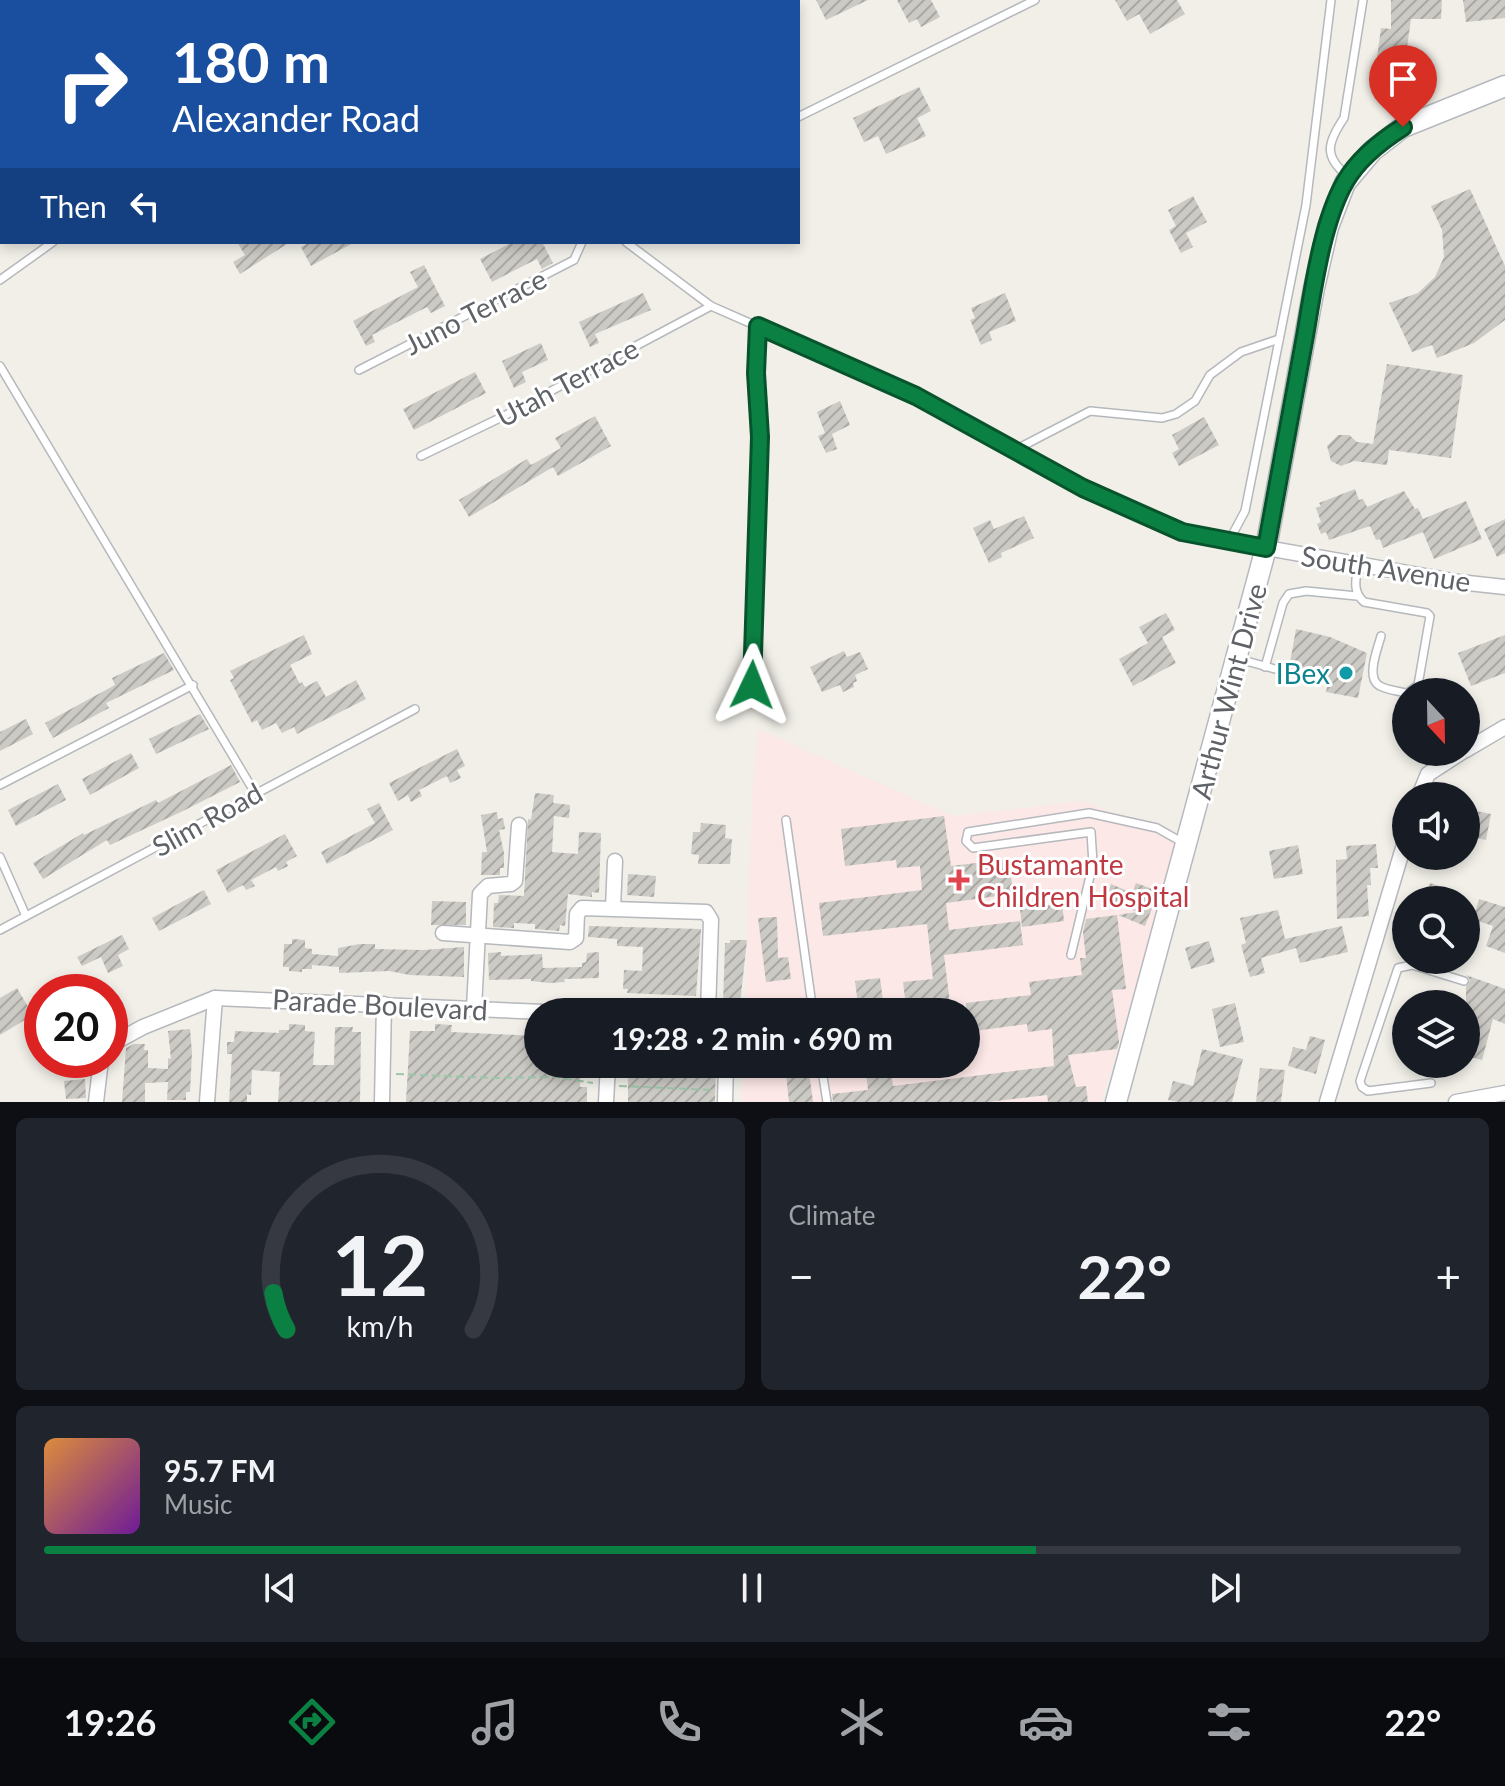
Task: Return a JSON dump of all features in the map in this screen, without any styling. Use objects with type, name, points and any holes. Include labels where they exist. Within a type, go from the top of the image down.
[{"type":"main road","name":"Arthur Wint Drive","points":[[1116,1102],[1266,548],[1328,227],[1349,177],[1372,151],[1403,127],[1505,86]]},
{"type":"street","name":"South Avenue","points":[[1266,548],[1459,582],[1505,587]]},
{"type":"street","points":[[1480,742],[1505,727]]},
{"type":"street","points":[[1425,782],[1428,774],[1441,766]]},
{"type":"street","points":[[474,1008],[483,888],[511,884],[516,879],[519,825]]},
{"type":"street","points":[[613,908],[615,861]]},
{"type":"street","points":[[1327,1102],[1396,870]]},
{"type":"street","points":[[443,933],[572,942],[576,938],[579,910],[613,908],[708,914],[711,920],[708,998]]},
{"type":"street","points":[[128,1035],[215,998],[207,1102]]},
{"type":"street","name":"Parade Boulevard","points":[[215,998],[524,1011]]},
{"type":"street","points":[[382,1102],[384,1004]]},
{"type":"street","points":[[96,1102],[99,1078]]},
{"type":"street","points":[[606,1102],[607,1078]]},
{"type":"street","points":[[1456,1102],[1505,1093]]},
{"type":"lane","points":[[800,116],[1035,0]]},
{"type":"lane","points":[[1229,541],[1245,511],[1306,205],[1331,0]]},
{"type":"lane","points":[[1349,177],[1335,166],[1330,146],[1334,132],[1344,118],[1363,0]]},
{"type":"lane","name":"Juno Terrace","points":[[359,370],[574,260],[581,244]]},
{"type":"lane","points":[[629,244],[711,306],[916,396],[1083,488],[1182,532],[1266,548]]},
{"type":"lane","points":[[0,280],[41,245]]},
{"type":"lane","name":"Utah Terrace","points":[[421,456],[504,416],[711,306]]},
{"type":"lane","points":[[752,685],[760,437],[756,373],[758,326]]},
{"type":"lane","points":[[1015,450],[1090,411],[1162,418],[1176,414],[1195,401],[1210,375],[1241,352],[1279,339]]},
{"type":"lane","points":[[0,366],[255,793]]},
{"type":"lane","points":[[1357,596],[1355,587],[1359,563]]},
{"type":"lane","points":[[1265,667],[1283,603],[1289,594],[1306,591],[1357,596],[1364,602],[1427,613],[1430,616],[1419,678]]},
{"type":"lane","points":[[1381,636],[1373,673],[1379,686],[1392,689]]},
{"type":"lane","points":[[1237,658],[1275,669]]},
{"type":"lane","points":[[0,785],[193,685]]},
{"type":"lane","name":"Slim Road","points":[[0,930],[415,709]]},
{"type":"lane","points":[[1091,832],[988,847],[973,848],[966,841],[968,832],[979,828],[1089,813],[1157,828],[1180,841],[1184,856]]},
{"type":"lane","points":[[1071,955],[1093,864],[1089,813]]},
{"type":"lane","points":[[786,820],[811,998]]},
{"type":"lane","points":[[0,857],[26,916]]},
{"type":"lane","points":[[1431,1083],[1368,1091],[1360,1081],[1398,968],[1412,965],[1464,981]]},
{"type":"lane","points":[[823,1078],[827,1102]]},
{"type":"path","points":[[383,1074],[555,1077],[607,1086],[725,1096]]},
{"type":"shaded area","name":"Bustamante Children Hospital","points":[[758,729],[953,816],[1085,801],[1180,841],[1101,1102],[742,1102],[743,1078],[980,1078],[980,998],[745,998],[752,798]]},
{"type":"building","points":[[816,0],[868,0],[826,20]]},
{"type":"building","points":[[897,0],[931,0],[940,17],[921,27],[917,19],[909,23]]},
{"type":"building","points":[[1115,0],[1177,0],[1185,14],[1150,34],[1139,14],[1127,21]]},
{"type":"building","points":[[1391,0],[1442,0],[1441,19],[1411,19],[1400,97],[1372,94],[1381,28],[1391,29]]},
{"type":"building","points":[[1463,0],[1505,0],[1505,18],[1466,22]]},
{"type":"building","points":[[919,87],[931,111],[917,118],[926,136],[886,154],[878,136],[864,142],[853,118]]},
{"type":"building","points":[[1470,189],[1505,266],[1505,320],[1474,343],[1437,358],[1432,345],[1412,352],[1389,303],[1418,293],[1435,277],[1444,257],[1442,230],[1431,206]]},
{"type":"building","points":[[1193,196],[1207,222],[1186,233],[1193,247],[1181,253],[1169,230],[1176,226],[1168,210]]},
{"type":"building","points":[[238,244],[287,244],[240,274],[233,262],[245,255]]},
{"type":"building","points":[[306,244],[351,244],[311,266],[301,247]]},
{"type":"building","points":[[509,244],[543,244],[553,263],[542,269],[537,259],[492,282],[480,259]]},
{"type":"building","points":[[424,265],[445,306],[431,313],[427,307],[372,335],[375,342],[366,346],[353,321],[418,287],[410,272]]},
{"type":"building","points":[[643,293],[651,310],[595,334],[599,343],[590,347],[579,322]]},
{"type":"building","points":[[1005,293],[1016,321],[989,332],[992,340],[981,345],[970,320],[975,318],[971,308]]},
{"type":"building","points":[[541,343],[548,360],[522,372],[526,382],[514,388],[502,361]]},
{"type":"building","points":[[1387,364],[1463,375],[1451,458],[1389,450],[1387,465],[1354,461],[1341,466],[1331,461],[1327,446],[1338,435],[1349,435],[1357,442],[1373,444]]},
{"type":"building","points":[[475,372],[486,393],[414,430],[403,409]]},
{"type":"building","points":[[840,401],[850,425],[832,434],[837,449],[826,453],[818,436],[825,433],[817,412]]},
{"type":"building","points":[[595,416],[611,446],[558,476],[553,467],[469,517],[459,500],[527,459],[531,465],[561,448],[555,438]]},
{"type":"building","points":[[1204,417],[1219,445],[1179,466],[1172,453],[1179,449],[1172,435]]},
{"type":"building","points":[[1355,489],[1359,500],[1363,499],[1367,507],[1404,491],[1423,519],[1466,501],[1482,539],[1434,559],[1423,532],[1383,548],[1370,526],[1329,540],[1326,532],[1321,534],[1316,508],[1321,506],[1319,503]]},
{"type":"building","points":[[1024,516],[1034,538],[1001,553],[1002,557],[989,563],[973,528],[990,520],[994,529]]},
{"type":"building","points":[[1505,519],[1505,553],[1497,557],[1484,529]]},
{"type":"building","points":[[1166,613],[1175,630],[1162,637],[1176,663],[1133,686],[1119,659],[1148,643],[1139,627]]},
{"type":"building","points":[[1296,629],[1330,637],[1367,653],[1358,698],[1326,692],[1329,678],[1289,668]]},
{"type":"building","points":[[304,635],[312,654],[290,665],[300,684],[302,682],[305,687],[317,681],[326,697],[356,680],[366,699],[297,734],[294,727],[282,733],[276,723],[262,730],[257,720],[252,723],[230,680],[234,678],[230,671]]},
{"type":"building","points":[[1505,635],[1505,673],[1480,683],[1480,678],[1468,678],[1458,653]]},
{"type":"building","points":[[844,651],[847,657],[860,652],[868,669],[855,675],[857,681],[853,683],[854,687],[843,692],[840,685],[822,692],[810,667]]},
{"type":"building","points":[[164,653],[174,670],[106,703],[109,708],[53,738],[45,723],[115,685],[112,678]]},
{"type":"building","points":[[200,714],[209,729],[156,754],[149,739]]},
{"type":"building","points":[[26,719],[33,734],[0,751],[0,732]]},
{"type":"building","points":[[457,749],[465,766],[457,770],[461,778],[450,783],[447,776],[419,790],[422,796],[411,802],[408,795],[398,801],[389,783]]},
{"type":"building","points":[[131,753],[139,768],[90,795],[82,779]]},
{"type":"building","points":[[231,765],[240,782],[183,811],[110,845],[107,840],[43,879],[33,863],[83,833],[156,800],[158,803]]},
{"type":"building","points":[[58,784],[66,800],[16,826],[8,810]]},
{"type":"building","points":[[535,793],[554,795],[553,803],[570,805],[569,818],[554,816],[552,852],[578,854],[579,832],[601,833],[599,893],[592,892],[592,897],[568,894],[565,926],[560,925],[559,931],[535,929],[535,924],[514,923],[514,928],[493,927],[494,903],[498,903],[499,895],[524,896],[528,819],[531,820]]},
{"type":"building","points":[[379,803],[393,830],[327,864],[321,852],[375,823],[367,809]]},
{"type":"building","points":[[497,812],[498,819],[503,818],[505,829],[499,830],[504,868],[500,868],[500,875],[481,875],[482,852],[487,852],[481,815]]},
{"type":"building","points":[[1480,812],[1491,814],[1486,840],[1480,839]]},
{"type":"building","points":[[944,816],[951,866],[1009,859],[1013,894],[946,903],[949,930],[1020,921],[1023,945],[944,955],[949,998],[905,998],[903,982],[933,979],[927,924],[823,936],[819,903],[922,890],[920,866],[897,868],[896,860],[845,866],[841,829]]},
{"type":"building","points":[[701,823],[726,825],[725,838],[732,839],[730,864],[698,864],[699,855],[691,854],[693,832],[700,832]]},
{"type":"building","points":[[285,834],[297,856],[286,862],[288,866],[278,871],[276,867],[251,880],[255,886],[246,890],[243,885],[228,893],[216,870]]},
{"type":"building","points":[[1376,844],[1378,868],[1370,868],[1371,885],[1367,885],[1369,916],[1337,919],[1336,860],[1347,859],[1346,846]]},
{"type":"building","points":[[1298,845],[1303,874],[1274,879],[1269,851]]},
{"type":"building","points":[[628,874],[656,876],[654,897],[627,895]]},
{"type":"building","points":[[1136,883],[1155,890],[1151,899],[1155,901],[1145,926],[1118,915],[1137,912],[1105,899],[1111,884],[1132,893]]},
{"type":"building","points":[[204,890],[211,904],[159,931],[152,918]]},
{"type":"building","points":[[1480,899],[1505,907],[1505,953],[1486,946],[1493,926],[1480,922]]},
{"type":"building","points":[[432,901],[466,902],[466,925],[431,925]]},
{"type":"building","points":[[1062,903],[1064,921],[1022,927],[1020,909]]},
{"type":"building","points":[[1278,910],[1285,939],[1342,926],[1348,952],[1300,963],[1296,948],[1261,958],[1265,973],[1250,977],[1241,945],[1246,943],[1240,918]]},
{"type":"building","points":[[1117,915],[1126,989],[1112,990],[1119,1042],[1117,1049],[1068,1055],[1076,1087],[1086,1086],[1088,1102],[1048,1102],[1047,1095],[988,1102],[833,1102],[832,1094],[868,1090],[867,1078],[892,1078],[893,1086],[980,1078],[980,1075],[1054,1066],[1052,1029],[1028,1032],[1027,1024],[980,1030],[980,1001],[1031,995],[1029,982],[1082,975],[1080,958],[1086,958],[1083,932],[1086,919]]},
{"type":"building","points":[[777,917],[778,958],[788,957],[791,979],[766,982],[758,918]]},
{"type":"building","points":[[589,926],[701,929],[696,996],[627,993],[628,989],[623,989],[624,970],[642,971],[643,947],[617,946],[617,939],[588,937]]},
{"type":"building","points":[[122,935],[129,949],[118,955],[123,966],[108,973],[101,957],[82,966],[77,957]]},
{"type":"building","points":[[292,939],[305,940],[305,948],[312,949],[312,954],[338,956],[338,948],[360,944],[375,944],[375,949],[464,947],[464,977],[389,971],[339,973],[339,967],[312,965],[312,969],[302,969],[302,972],[289,971],[289,967],[283,967],[284,944],[292,944]]},
{"type":"building","points":[[730,940],[747,940],[741,998],[723,998],[725,943],[730,943]]},
{"type":"building","points":[[1209,941],[1215,962],[1191,969],[1185,948]]},
{"type":"building","points":[[501,952],[501,956],[542,954],[543,968],[582,967],[587,953],[599,952],[599,978],[564,979],[565,982],[550,983],[531,979],[489,980],[488,953]]},
{"type":"building","points":[[1466,975],[1505,989],[1505,1024],[1493,1019],[1482,1060],[1480,990],[1466,990],[1470,980]]},
{"type":"building","points":[[880,978],[883,998],[857,998],[855,981]]},
{"type":"building","points":[[17,988],[24,1000],[24,1020],[0,1035],[0,998]]},
{"type":"building","points":[[1235,1003],[1244,1042],[1220,1047],[1212,1009]]},
{"type":"building","points":[[289,1024],[305,1025],[305,1031],[315,1032],[313,1065],[334,1065],[335,1027],[353,1027],[352,1032],[361,1032],[360,1102],[278,1102],[280,1072],[252,1070],[251,1095],[247,1094],[247,1102],[229,1102],[232,1054],[227,1054],[227,1042],[234,1042],[235,1031],[279,1033],[279,1030],[289,1030]]},
{"type":"building","points":[[435,1024],[452,1025],[451,1032],[524,1035],[524,1078],[580,1078],[580,1087],[587,1087],[587,1102],[406,1102],[410,1031],[435,1031]]},
{"type":"building","points":[[190,1029],[190,1092],[186,1092],[186,1100],[167,1100],[168,1082],[145,1083],[145,1102],[122,1102],[124,1078],[128,1078],[128,1047],[145,1044],[148,1068],[168,1069],[168,1058],[171,1059],[168,1031]]},
{"type":"building","points":[[1310,1036],[1325,1040],[1316,1074],[1288,1066],[1293,1047],[1306,1050]]},
{"type":"building","points":[[1202,1049],[1243,1059],[1232,1102],[1168,1100],[1173,1081],[1193,1086]]},
{"type":"building","points":[[1260,1068],[1285,1070],[1281,1102],[1256,1102]]},
{"type":"building","points":[[628,1078],[716,1078],[715,1102],[628,1102]]},
{"type":"building","points":[[786,1078],[810,1078],[813,1102],[789,1102]]},
{"type":"building","points":[[85,1079],[86,1098],[66,1099],[64,1081]]},
{"type":"place","name":"IBex","points":[[1346,673]]},
{"type":"place","name":"Bustamante Children Hospital","points":[[959,880]]},
{"type":"route","points":[[752,685],[760,437],[756,373],[758,326],[916,396],[1083,488],[1182,532],[1266,548],[1328,227],[1345,183],[1358,164],[1403,127]]}]
